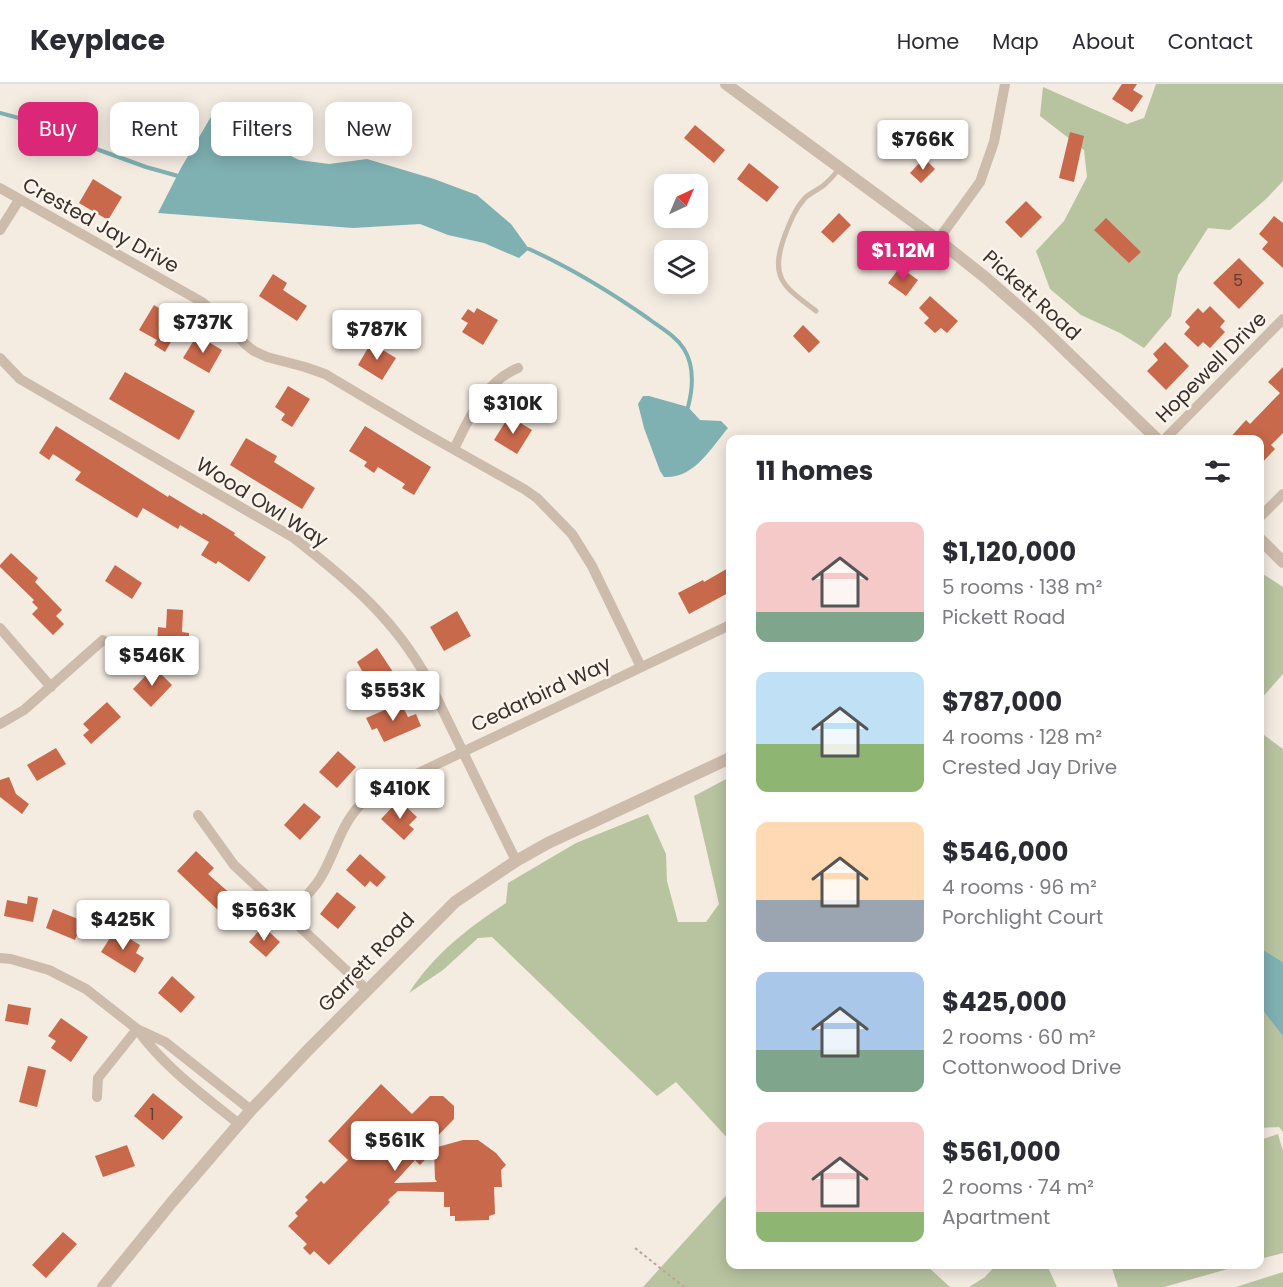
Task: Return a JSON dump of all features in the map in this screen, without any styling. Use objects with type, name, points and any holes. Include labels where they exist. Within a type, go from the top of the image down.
[{"type":"street","name":"Pickett Road","points":[[726,84],[938,240],[1034,320],[1153,435]]},
{"type":"street","points":[[938,240],[980,183],[994,142],[1005,84]]},
{"type":"street","name":"Crested Jay Drive","points":[[0,188],[202,302],[224,320],[254,351],[325,375],[524,489],[547,507],[572,534],[592,566],[641,667]]},
{"type":"street","points":[[0,230],[19,200]]},
{"type":"street","name":"Hopewell Drive","points":[[1169,435],[1283,319]]},
{"type":"street","name":"Wood Owl Way","points":[[0,358],[20,379],[294,538],[332,567],[376,608],[415,656],[516,861]]},
{"type":"street","points":[[454,449],[480,398],[505,374],[518,368]]},
{"type":"street","points":[[1264,513],[1283,494]]},
{"type":"street","points":[[1264,543],[1283,561]]},
{"type":"street","name":"Cedarbird Way","points":[[287,916],[321,877],[339,836],[360,803],[375,792],[726,627]]},
{"type":"street","points":[[0,628],[51,687]]},
{"type":"street","points":[[0,724],[24,710],[103,640]]},
{"type":"street","name":"Garrett Road","points":[[103,1287],[251,1110],[455,902],[516,861],[548,843],[726,760]]},
{"type":"street","points":[[198,815],[234,865],[367,990]]},
{"type":"street","points":[[0,958],[30,964],[69,979],[103,1000],[137,1029],[150,1048],[173,1069],[239,1124]]},
{"type":"street","points":[[137,1029],[165,1042],[251,1110]]},
{"type":"street","points":[[97,1097],[98,1078],[137,1029]]},
{"type":"lane","points":[[816,311],[787,286],[780,277],[777,261],[796,210],[806,197],[826,184],[840,168]]},
{"type":"lane","points":[[173,1069],[184,1056]]},
{"type":"path","points":[[635,1248],[684,1287]]},
{"type":"green space","points":[[1156,84],[1283,84],[1283,181],[1230,230],[1208,228],[1178,275],[1171,316],[1144,348],[1120,333],[1081,315],[1050,289],[1036,251],[1064,221],[1087,177],[1084,150],[1040,116],[1043,87],[1127,124],[1144,118]]},
{"type":"green space","points":[[1264,575],[1283,587],[1283,674],[1264,695]]},
{"type":"green space","points":[[1264,735],[1283,749],[1283,962],[1264,950]]},
{"type":"green space","points":[[726,779],[726,1137],[676,1082],[657,1096],[492,937],[478,938],[443,970],[409,993],[441,954],[478,922],[506,903],[508,883],[576,843],[648,814],[666,854],[667,881],[678,922],[706,922],[719,904],[694,796]]},
{"type":"green space","points":[[1264,1012],[1283,1035],[1283,1132],[1279,1127],[1264,1128]]},
{"type":"green space","points":[[1278,1134],[1283,1151],[1283,1253],[1264,1258],[1264,1139]]},
{"type":"green space","points":[[726,1195],[726,1269],[930,1269],[950,1287],[643,1287]]},
{"type":"green space","points":[[992,1269],[1049,1269],[1057,1287],[969,1287],[985,1277]]},
{"type":"green space","points":[[1113,1269],[1228,1269],[1164,1287],[1118,1287]]},
{"type":"green space","points":[[1283,1272],[1283,1287],[1236,1287]]},
{"type":"water","points":[[211,117],[211,156],[291,156],[299,160],[329,164],[367,159],[434,179],[477,195],[511,224],[529,249],[519,258],[484,243],[448,235],[420,224],[353,228],[158,213],[188,156],[199,156],[199,137]]},
{"type":"water","points":[[643,396],[688,407],[700,420],[721,421],[728,428],[693,468],[675,476],[664,477],[644,428],[638,404]]},
{"type":"water","points":[[1264,950],[1283,962],[1283,1036],[1264,1012]]},
{"type":"building","points":[[1122,84],[1137,84],[1133,90],[1143,96],[1132,112],[1112,99]]},
{"type":"building","points":[[695,125],[725,150],[714,163],[684,138]]},
{"type":"building","points":[[1070,132],[1084,136],[1074,182],[1059,178]]},
{"type":"building","points":[[924,158],[935,169],[921,183],[910,173]]},
{"type":"building","points":[[749,163],[779,187],[767,202],[737,179]]},
{"type":"building","points":[[93,179],[122,197],[108,220],[79,203]]},
{"type":"building","points":[[1026,201],[1042,217],[1021,238],[1005,222]]},
{"type":"building","points":[[839,213],[851,225],[833,243],[821,232]]},
{"type":"building","points":[[1274,216],[1283,223],[1283,268],[1262,249],[1268,242],[1259,234]]},
{"type":"building","points":[[1106,218],[1141,252],[1129,263],[1094,230]]},
{"type":"building","points":[[1239,258],[1264,283],[1239,309],[1213,283]]},
{"type":"building","points":[[900,267],[918,280],[906,296],[888,283]]},
{"type":"building","points":[[273,274],[287,283],[283,290],[307,306],[297,321],[259,296]]},
{"type":"building","points":[[930,296],[958,321],[947,333],[941,328],[935,333],[924,323],[929,318],[919,308]]},
{"type":"building","points":[[154,305],[182,323],[165,352],[154,345],[157,340],[139,330]]},
{"type":"building","points":[[1210,306],[1225,321],[1220,327],[1225,332],[1210,348],[1203,342],[1198,347],[1184,334],[1190,327],[1185,322],[1198,308],[1203,313]]},
{"type":"building","points":[[477,308],[498,320],[483,345],[462,332],[468,323],[461,319],[468,309],[474,313]]},
{"type":"building","points":[[803,325],[820,342],[809,353],[793,336]]},
{"type":"building","points":[[197,335],[222,350],[209,373],[183,358]]},
{"type":"building","points":[[1165,342],[1189,366],[1166,390],[1147,371],[1158,360],[1153,354]]},
{"type":"building","points":[[371,343],[396,358],[382,380],[358,365]]},
{"type":"building","points":[[1283,367],[1283,433],[1271,445],[1275,449],[1264,461],[1264,435],[1232,435],[1246,420],[1250,424],[1280,393],[1268,382]]},
{"type":"building","points":[[125,372],[195,411],[179,440],[109,399]]},
{"type":"building","points":[[288,386],[310,399],[292,427],[281,420],[285,414],[275,407]]},
{"type":"building","points":[[509,416],[532,430],[517,454],[494,440]]},
{"type":"building","points":[[56,426],[168,497],[169,495],[202,515],[203,513],[235,533],[234,535],[266,557],[249,582],[218,561],[216,564],[201,555],[209,542],[180,525],[178,529],[143,508],[137,518],[75,480],[81,472],[53,454],[49,460],[39,453]]},
{"type":"building","points":[[365,426],[431,467],[414,495],[402,488],[405,484],[378,467],[374,473],[364,466],[367,462],[349,451]]},
{"type":"building","points":[[246,438],[277,456],[274,462],[315,488],[302,509],[230,465]]},
{"type":"building","points":[[11,553],[38,578],[35,582],[62,610],[56,616],[64,624],[53,635],[32,614],[38,608],[32,602],[34,600],[0,567]]},
{"type":"building","points":[[115,565],[142,583],[132,599],[105,581]]},
{"type":"building","points":[[726,569],[726,594],[689,614],[678,593],[703,580],[704,582]]},
{"type":"building","points":[[167,609],[183,610],[182,632],[189,633],[189,645],[157,643],[158,627],[166,628]]},
{"type":"building","points":[[457,611],[471,636],[444,651],[430,627]]},
{"type":"building","points":[[377,648],[393,672],[365,691],[354,676],[362,671],[357,662]]},
{"type":"building","points":[[154,667],[172,685],[151,707],[133,689]]},
{"type":"building","points":[[107,702],[121,717],[91,744],[83,735],[89,730],[83,724]]},
{"type":"building","points":[[401,703],[408,717],[416,714],[421,726],[384,742],[377,728],[372,730],[366,718]]},
{"type":"building","points":[[56,748],[66,764],[37,781],[27,765]]},
{"type":"building","points":[[338,751],[356,767],[337,788],[319,772]]},
{"type":"building","points":[[9,777],[16,794],[29,804],[22,814],[0,797],[0,780]]},
{"type":"building","points":[[399,800],[417,817],[409,825],[414,829],[404,840],[381,819]]},
{"type":"building","points":[[304,803],[321,817],[300,840],[284,825]]},
{"type":"building","points":[[196,851],[214,868],[208,874],[233,896],[219,911],[177,871]]},
{"type":"building","points":[[360,854],[386,877],[377,887],[370,881],[365,887],[346,870]]},
{"type":"building","points":[[337,892],[356,907],[338,929],[320,914]]},
{"type":"building","points":[[28,896],[38,898],[33,922],[4,916],[7,900],[27,904]]},
{"type":"building","points":[[53,909],[83,921],[75,940],[46,928]]},
{"type":"building","points":[[263,926],[280,942],[266,957],[249,942]]},
{"type":"building","points":[[115,930],[140,945],[136,953],[144,958],[135,973],[101,952]]},
{"type":"building","points":[[172,976],[195,997],[181,1013],[158,993]]},
{"type":"building","points":[[8,1004],[31,1008],[28,1025],[5,1021]]},
{"type":"building","points":[[61,1018],[88,1037],[71,1062],[51,1048],[56,1041],[48,1036]]},
{"type":"building","points":[[28,1066],[46,1070],[37,1107],[19,1102]]},
{"type":"building","points":[[381,1084],[412,1114],[430,1096],[443,1096],[454,1106],[454,1119],[423,1151],[463,1140],[478,1140],[496,1153],[506,1165],[501,1170],[502,1187],[494,1187],[495,1214],[489,1216],[489,1220],[455,1221],[455,1216],[450,1216],[450,1207],[444,1207],[444,1192],[398,1191],[329,1265],[314,1251],[310,1255],[303,1248],[307,1244],[288,1226],[298,1216],[295,1213],[308,1200],[305,1197],[321,1181],[324,1184],[348,1160],[328,1141]],"holes":[[[434,1150],[437,1182],[394,1183],[415,1160],[420,1165]]]},
{"type":"building","points":[[153,1093],[183,1117],[163,1140],[134,1116]]},
{"type":"building","points":[[127,1145],[135,1166],[103,1177],[95,1156]]},
{"type":"building","points":[[63,1232],[77,1244],[46,1278],[32,1265]]},
{"type":"waterway","points":[[0,113],[30,121],[66,138],[178,176]]},
{"type":"waterway","points":[[529,249],[606,290],[677,340],[690,363],[692,385],[688,407]]}]
